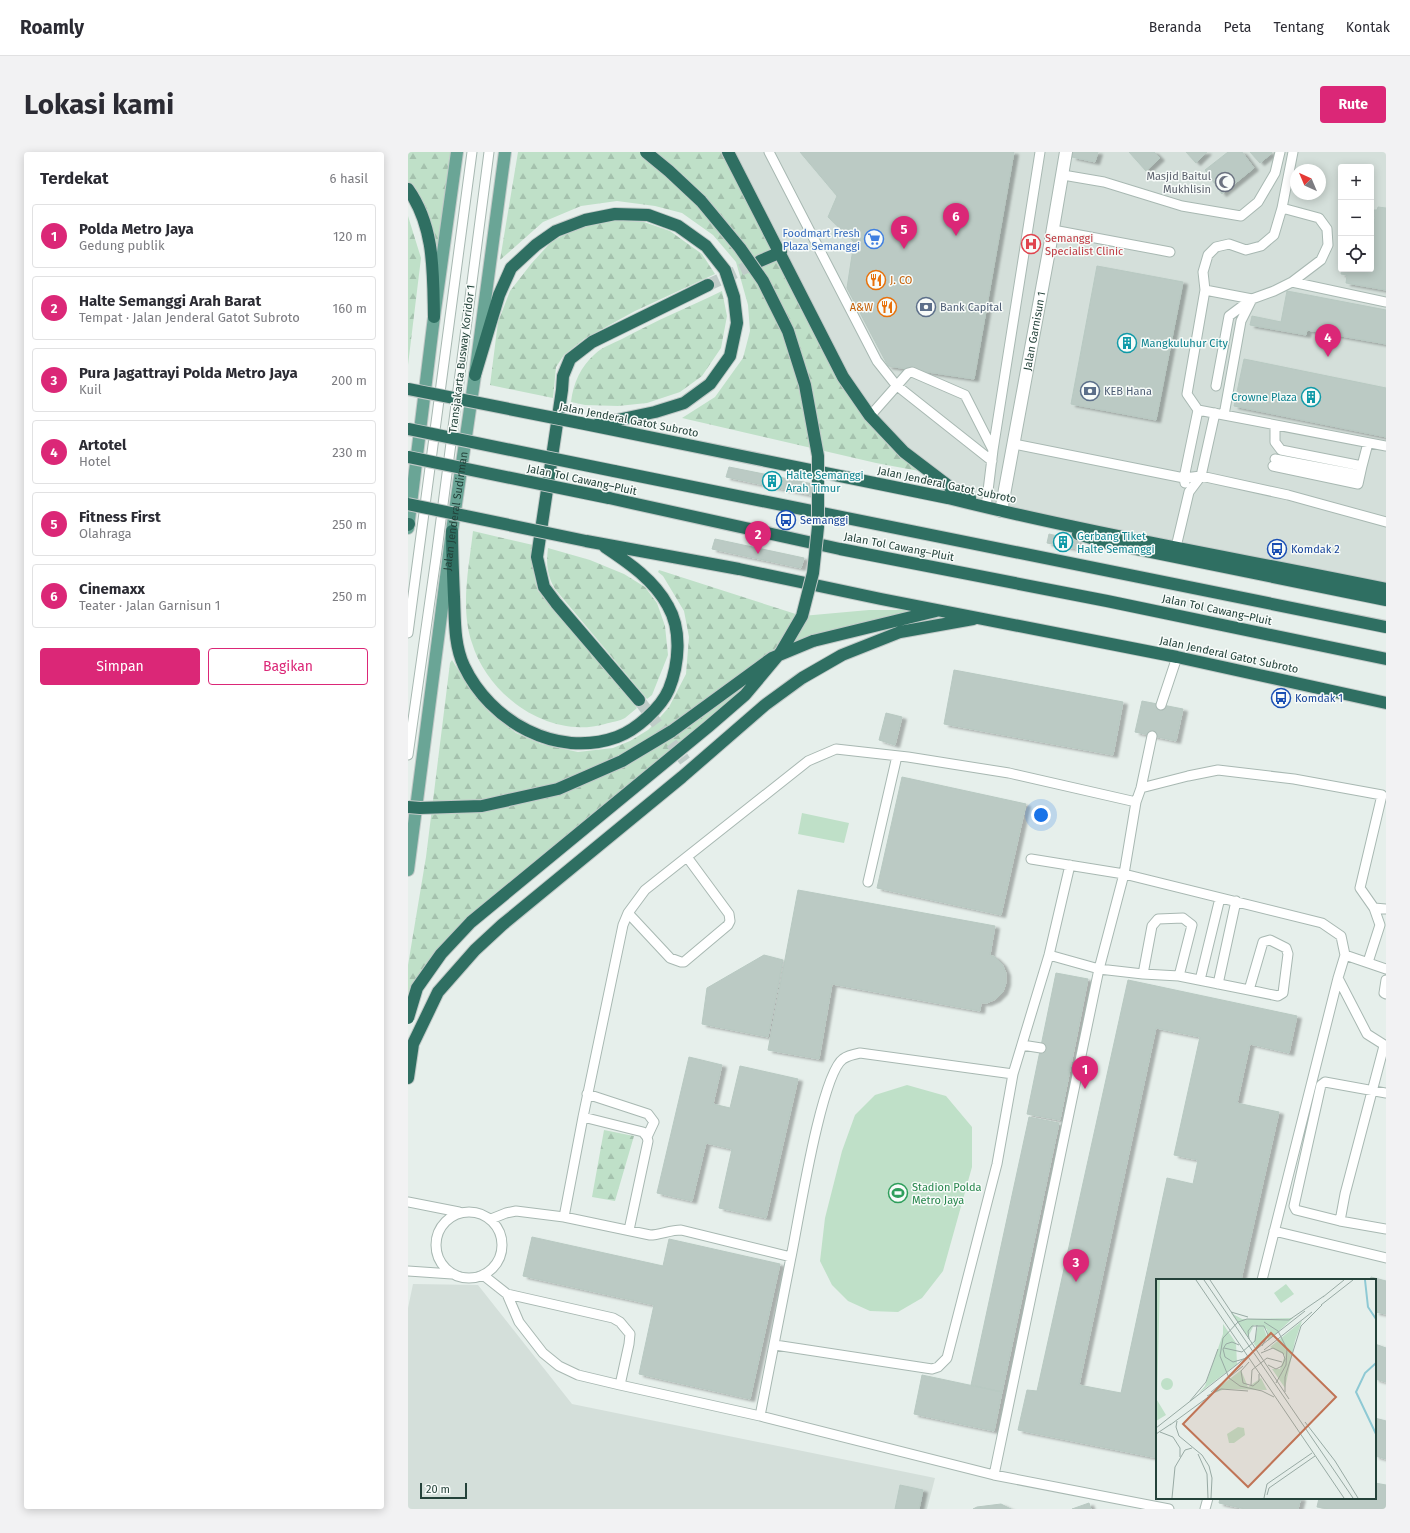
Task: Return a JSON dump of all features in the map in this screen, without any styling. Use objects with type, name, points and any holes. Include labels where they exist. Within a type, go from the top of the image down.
[{"type":"highway","points":[[408,1018],[417,988],[441,954],[472,922],[745,695],[781,652],[802,616],[813,573],[818,527],[818,456],[805,385],[788,331],[764,281],[740,248],[701,201],[646,152]]},
{"type":"highway","points":[[728,152],[781,252],[843,377],[870,416],[904,452],[954,490],[986,508]]},
{"type":"highway","points":[[408,189],[415,198],[426,225],[433,261],[434,317]]},
{"type":"highway","points":[[475,375],[500,294],[511,268],[536,244],[556,231],[585,220],[615,214],[648,215],[678,226],[706,246],[726,270],[734,297],[737,323],[730,356],[710,384],[684,403],[655,412],[585,424]]},
{"type":"highway","points":[[760,261],[781,252]]},
{"type":"highway","points":[[638,700],[556,603],[544,587],[539,571],[537,557],[563,376],[570,359],[592,342],[708,286]]},
{"type":"highway","name":"Jalan Jenderal Gatot Subroto","points":[[408,389],[941,496],[986,508],[1386,589]]},
{"type":"highway","name":"Jalan Tol Cawang–Pluit","points":[[408,429],[1386,627]]},
{"type":"highway","name":"Jalan Tol Cawang–Pluit","points":[[408,457],[609,498],[840,549],[1107,601],[1386,659]]},
{"type":"highway","name":"Jalan Jenderal Gatot Subroto","points":[[408,504],[591,542],[739,569],[1177,657],[1386,703]]},
{"type":"highway","points":[[1006,512],[1107,543],[1386,600]]},
{"type":"highway","points":[[452,531],[455,634],[463,665],[476,688],[491,706],[513,723],[534,734],[565,742],[595,743],[618,737],[638,725],[655,710],[668,689],[676,659],[677,632],[669,607],[659,590],[646,577],[622,558],[591,542]]},
{"type":"highway","points":[[408,806],[420,808],[482,806],[558,789],[622,761],[672,731],[772,658],[813,641],[941,610]]},
{"type":"highway","points":[[408,1078],[413,1044],[432,1002],[438,992],[466,960],[502,925],[682,777],[765,705],[802,678],[842,655],[900,632],[980,618]]},
{"type":"highway","points":[[682,777],[686,767],[685,761]]},
{"type":"main road","points":[[408,526],[434,317],[457,152]]},
{"type":"main road","name":"Jalan Jenderal Sudirman","points":[[408,870],[452,531],[505,152]]},
{"type":"street","name":"Jalan Garnisun 1","points":[[1006,512],[1014,444],[1066,152]]},
{"type":"lane","name":"Transjakarta Busway Koridor 1","points":[[408,633],[472,152]]},
{"type":"lane","name":"Transjakarta Busway Koridor 1","points":[[408,755],[436,558],[489,152]]},
{"type":"lane","points":[[769,152],[877,361],[896,385],[992,461]]},
{"type":"lane","points":[[986,508],[993,450],[1040,152]]},
{"type":"lane","points":[[1063,175],[1104,182],[1182,206],[1241,216],[1258,202],[1275,173],[1280,152]]},
{"type":"lane","points":[[1293,152],[1282,208],[1274,235],[1261,246],[1246,250],[1229,244],[1216,247],[1208,255],[1203,272],[1205,290],[1187,394],[1198,410],[1275,426],[1386,446]]},
{"type":"lane","points":[[1216,386],[1229,316],[1252,299],[1274,291],[1292,282],[1321,260],[1328,245],[1327,229],[1319,218],[1282,208]]},
{"type":"lane","points":[[1053,230],[1170,252]]},
{"type":"lane","points":[[1292,282],[1386,302]]},
{"type":"lane","points":[[1205,290],[1252,299]]},
{"type":"lane","points":[[1176,547],[1189,492],[1201,476],[1219,414],[1241,320],[1252,299]]},
{"type":"lane","points":[[870,416],[909,372],[962,393],[968,400],[993,450]]},
{"type":"lane","points":[[1189,492],[1184,478],[1198,410]]},
{"type":"lane","points":[[1275,426],[1275,442],[1281,450],[1362,466]]},
{"type":"lane","points":[[1274,463],[1358,484],[1368,443]]},
{"type":"lane","points":[[1014,444],[1184,478],[1201,476],[1288,495],[1386,522]]},
{"type":"lane","points":[[1161,705],[1177,657]]},
{"type":"lane","points":[[994,1475],[1077,1057],[1124,874],[1136,802],[1141,788],[1152,736]]},
{"type":"lane","points":[[564,1217],[587,1094],[623,925],[628,913],[645,890],[808,761],[836,749],[897,756],[1009,773],[1136,802]]},
{"type":"lane","points":[[868,882],[897,756]]},
{"type":"lane","points":[[1141,788],[1218,770],[1294,779],[1384,796],[1360,888],[1374,908],[1380,925],[1368,962]]},
{"type":"lane","points":[[628,913],[670,958],[681,962],[684,962],[728,925],[730,918],[729,914],[687,857]]},
{"type":"lane","points":[[1031,859],[1124,874],[1322,923],[1341,936],[1345,955],[1262,1279]]},
{"type":"lane","points":[[774,1345],[932,1369],[938,1367],[947,1358],[997,1164],[1013,1074],[1049,955],[1070,865]]},
{"type":"lane","points":[[1200,980],[1220,898]]},
{"type":"lane","points":[[1218,984],[1236,902]]},
{"type":"lane","points":[[1374,908],[1386,909]]},
{"type":"lane","points":[[1143,974],[1152,926],[1158,919],[1183,918],[1192,925],[1179,976]]},
{"type":"lane","points":[[1049,955],[1100,969],[1179,976],[1278,996],[1283,993],[1288,954],[1286,948],[1270,940],[1263,942],[1249,990]]},
{"type":"lane","points":[[1345,955],[1386,969]]},
{"type":"lane","points":[[1338,978],[1367,1034],[1385,1046],[1345,1194],[1340,1221]]},
{"type":"lane","points":[[1386,980],[1384,993],[1386,994]]},
{"type":"lane","points":[[1022,1045],[1041,1048]]},
{"type":"lane","points":[[760,1416],[818,1122],[831,1077],[842,1059],[860,1053],[1013,1074]]},
{"type":"lane","points":[[1386,1092],[1325,1082],[1322,1085],[1294,1206],[1296,1210],[1340,1221],[1386,1229]]},
{"type":"lane","points":[[587,1094],[648,1114],[654,1122],[647,1137],[648,1141],[629,1230]]},
{"type":"lane","points":[[583,1117],[643,1132],[647,1137]]},
{"type":"lane","points":[[408,1202],[459,1212],[470,1211],[491,1219],[498,1228],[502,1239],[502,1250],[492,1269],[483,1275],[472,1278],[462,1278],[452,1274],[443,1267],[438,1258],[435,1248],[436,1236],[441,1226],[449,1218],[459,1212]]},
{"type":"lane","points":[[491,1219],[516,1211],[564,1217],[650,1235],[658,1235],[672,1230],[681,1230],[791,1257]]},
{"type":"lane","points":[[1274,1231],[1386,1258]]},
{"type":"lane","points":[[408,1271],[452,1274]]},
{"type":"lane","points":[[483,1275],[507,1294],[613,1318],[620,1322],[630,1334],[620,1385]]},
{"type":"lane","points":[[507,1294],[519,1322],[544,1353],[559,1366],[578,1375],[760,1416],[994,1475],[1169,1509]]},
{"type":"lane","points":[[1205,1509],[1208,1499]]},
{"type":"shaded area","points":[[729,152],[1386,152],[1386,588],[986,507],[954,490],[870,416]]},
{"type":"shaded area","points":[[413,1284],[478,1285],[572,1404],[935,1478],[927,1509],[408,1509],[408,1308]]},
{"type":"green space","points":[[408,152],[457,152],[447,229],[433,261],[408,189]]},
{"type":"green space","points":[[518,152],[728,152],[843,377],[919,471],[876,463],[682,418],[715,397],[743,358],[750,331],[748,305],[736,262],[713,235],[682,213],[655,206],[617,201],[581,206],[543,222],[500,260]]},
{"type":"green space","points":[[408,216],[421,258],[408,365]]},
{"type":"green space","points":[[612,220],[644,222],[670,231],[702,254],[715,274],[635,311],[584,339],[564,355],[556,367],[553,398],[490,385],[498,322],[510,291],[531,264],[552,241],[579,228]]},
{"type":"green space","points":[[722,291],[727,316],[721,348],[702,376],[680,392],[647,403],[618,406],[585,405],[571,402],[578,375],[590,359],[598,352],[647,326]]},
{"type":"green space","points":[[473,531],[533,545],[533,568],[538,591],[637,708],[623,719],[605,724],[584,727],[563,726],[543,719],[524,709],[506,696],[492,680],[480,662],[468,630],[466,587]]},
{"type":"green space","points":[[548,548],[590,560],[624,574],[645,587],[657,603],[665,626],[668,655],[652,695],[647,699],[555,589],[550,579],[548,569]]},
{"type":"green space","points":[[659,570],[802,616],[759,678],[441,954],[408,1018],[408,965],[426,857],[450,663],[452,660],[468,685],[490,713],[516,733],[541,744],[578,752],[613,748],[630,741],[648,730],[669,707],[686,674],[689,637],[684,611],[663,576],[658,572]]},
{"type":"green space","points":[[869,610],[941,610],[781,652],[802,616]]},
{"type":"green space","points":[[802,813],[849,823],[844,843],[798,834]]},
{"type":"green space","name":"Stadion Polda Metro Jaya","points":[[907,1085],[946,1096],[972,1127],[972,1167],[943,1271],[922,1298],[898,1312],[870,1311],[848,1301],[832,1285],[820,1261],[825,1218],[842,1151],[855,1115],[875,1095]]},
{"type":"green space","points":[[604,1130],[634,1136],[615,1201],[592,1197]]},
{"type":"building","points":[[800,152],[1014,152],[974,379],[888,366],[847,288],[854,242],[828,217],[837,196]]},
{"type":"building","points":[[1073,152],[1098,152],[1095,162],[1072,157]]},
{"type":"building","points":[[1129,152],[1154,152],[1160,158],[1146,171]]},
{"type":"building","points":[[1186,152],[1207,152],[1196,163]]},
{"type":"building","name":"Masjid Baitul Mukhlisin","points":[[1228,152],[1242,152],[1254,168],[1222,194],[1205,170]]},
{"type":"building","points":[[1250,152],[1271,152],[1272,153],[1260,163]]},
{"type":"building","points":[[1378,207],[1386,208],[1386,290],[1346,283],[1347,275],[1341,274],[1341,272],[1374,272],[1374,210],[1377,210]]},
{"type":"building","name":"Mangkuluhur City","points":[[1097,266],[1183,282],[1156,420],[1071,404]]},
{"type":"building","points":[[1287,291],[1386,310],[1386,344],[1307,330],[1306,335],[1250,325],[1252,316],[1281,322]]},
{"type":"building","name":"Crowne Plaza","points":[[1244,359],[1386,388],[1386,437],[1234,406]]},
{"type":"building","name":"Halte Semanggi Arah Timur","points":[[729,467],[818,485],[816,496],[726,477]]},
{"type":"building","name":"Gerbang Tiket Halte Semanggi","points":[[1049,534],[1079,541],[1077,549],[1047,543]]},
{"type":"building","points":[[715,539],[804,558],[801,568],[712,549]]},
{"type":"building","points":[[954,670],[1123,702],[1113,755],[944,724]]},
{"type":"building","points":[[1142,701],[1183,709],[1176,741],[1135,732]]},
{"type":"building","points":[[886,713],[902,717],[895,745],[879,740]]},
{"type":"building","points":[[902,777],[1026,804],[1001,915],[877,888]]},
{"type":"building","points":[[798,890],[995,926],[990,955],[995,957],[1002,964],[1006,973],[1006,983],[1003,992],[996,999],[987,1003],[981,1003],[980,1011],[832,984],[819,1059],[768,1050]]},
{"type":"building","points":[[764,955],[783,960],[768,1037],[702,1024],[707,988]]},
{"type":"building","points":[[1056,973],[1088,979],[1060,1120],[1027,1114]]},
{"type":"building","points":[[1128,980],[1297,1016],[1289,1053],[1250,1044],[1237,1103],[1279,1112],[1241,1279],[1156,1279],[1156,1458],[1018,1430],[1027,1390],[1037,1391]],"holes":[[[1156,1028],[1200,1037],[1174,1155],[1198,1160],[1193,1184],[1167,1178],[1121,1393],[1079,1385]]]},
{"type":"building","points":[[689,1057],[722,1065],[713,1104],[730,1108],[740,1066],[798,1079],[766,1218],[719,1208],[732,1149],[706,1143],[692,1201],[657,1193]]},
{"type":"building","points":[[1029,1117],[1059,1123],[1002,1392],[971,1385]]},
{"type":"building","points":[[532,1237],[663,1266],[669,1239],[780,1264],[750,1399],[639,1374],[654,1305],[523,1276]]},
{"type":"building","points":[[1371,1277],[1386,1281],[1386,1314],[1376,1312],[1376,1279],[1370,1279]]},
{"type":"building","points":[[1376,1344],[1386,1348],[1386,1382],[1376,1379]]},
{"type":"building","points":[[922,1375],[1002,1392],[994,1431],[914,1414]]},
{"type":"building","points":[[1376,1418],[1386,1421],[1386,1459],[1376,1456]]},
{"type":"building","points":[[1376,1483],[1386,1485],[1386,1509],[1329,1509],[1317,1507],[1319,1499],[1376,1499]]},
{"type":"building","points":[[900,1485],[923,1490],[919,1509],[895,1509]]},
{"type":"building","points":[[1220,1499],[1301,1499],[1298,1509],[1245,1509],[1219,1503]]},
{"type":"building","points":[[1089,1503],[1091,1509],[1072,1509]]},
{"type":"building","points":[[1001,1504],[1011,1509],[973,1509],[977,1507]]},
{"type":"tunnel","points":[[708,285],[760,261]]},
{"type":"tunnel","points":[[639,700],[685,761]]},
{"type":"place","name":"Masjid Baitul Mukhlisin","points":[[1225,182]]},
{"type":"place","name":"Cinemaxx","points":[[956,236]]},
{"type":"place","name":"Foodmart Fresh Plaza Semanggi","points":[[874,239]]},
{"type":"place","name":"Semanggi Specialist Clinic","points":[[1031,244]]},
{"type":"place","name":"Fitness First","points":[[904,249]]},
{"type":"place","name":"J. CO","points":[[876,280]]},
{"type":"place","name":"A&W","points":[[887,307]]},
{"type":"place","name":"Bank Capital","points":[[926,307]]},
{"type":"place","name":"Mangkuluhur City","points":[[1127,343]]},
{"type":"place","name":"Artotel","points":[[1328,357]]},
{"type":"place","name":"KEB Hana","points":[[1090,391]]},
{"type":"place","name":"Crowne Plaza","points":[[1311,397]]},
{"type":"place","name":"Halte Semanggi Arah Timur","points":[[772,481]]},
{"type":"place","name":"Semanggi","points":[[786,520]]},
{"type":"place","name":"Gerbang Tiket Halte Semanggi","points":[[1063,542]]},
{"type":"place","name":"Komdak 2","points":[[1277,549]]},
{"type":"place","name":"Halte Semanggi Arah Barat","points":[[758,554]]},
{"type":"place","name":"Komdak 1","points":[[1281,698]]},
{"type":"place","name":"Polda Metro Jaya","points":[[1085,1089]]},
{"type":"place","name":"Stadion Polda Metro Jaya","points":[[898,1193]]},
{"type":"place","name":"Pura Jagattrayi Polda Metro Jaya","points":[[1076,1282]]}]
